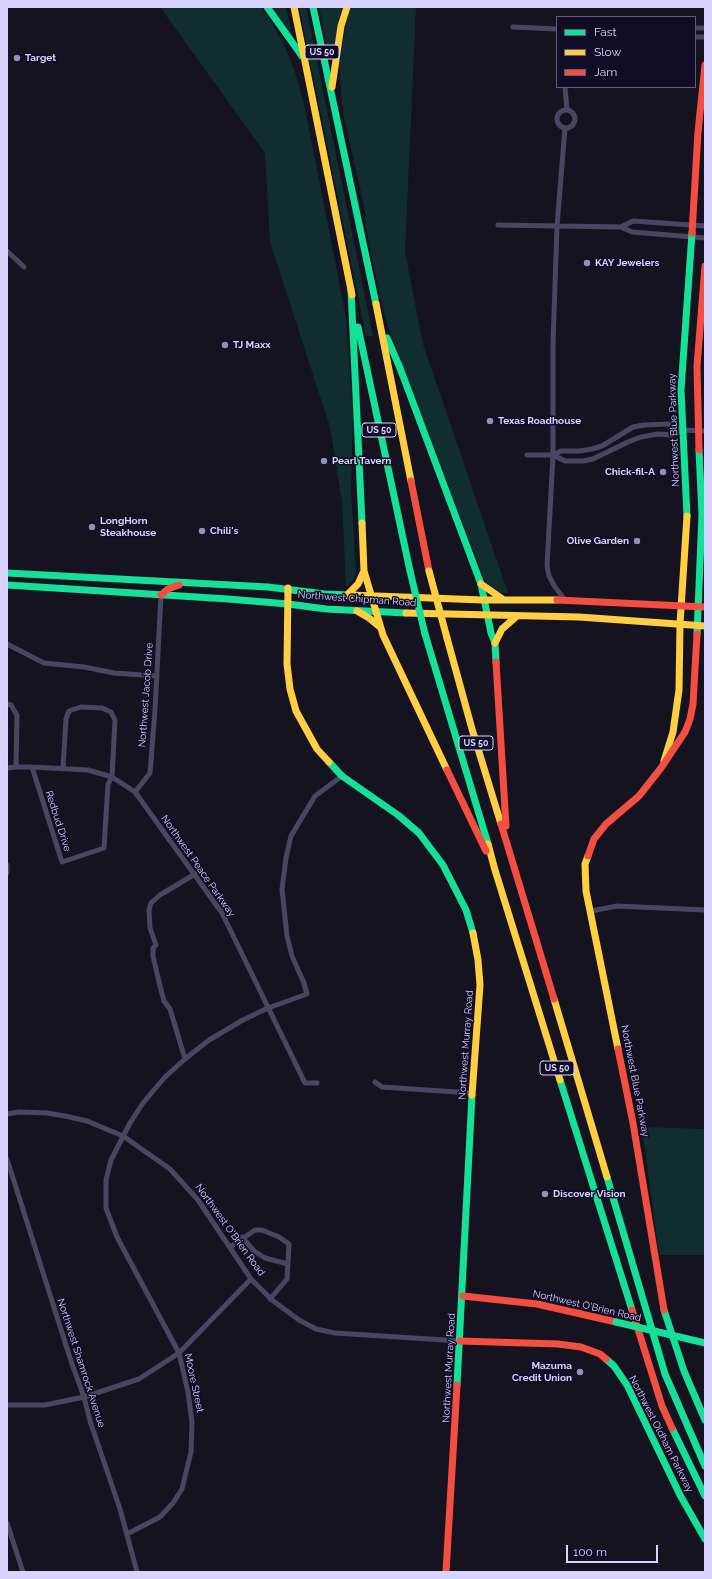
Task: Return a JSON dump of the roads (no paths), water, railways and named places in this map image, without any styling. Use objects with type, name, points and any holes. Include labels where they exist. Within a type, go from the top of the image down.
[{"type":"main road","name":"US 50","points":[[267,7],[305,61],[410,571],[425,634],[483,824],[495,870],[662,1406],[705,1496]]},
{"type":"main road","points":[[294,7],[305,61]]},
{"type":"main road","name":"US 50","points":[[313,7],[379,320],[429,572],[472,729],[665,1374],[705,1466]]},
{"type":"main road","points":[[331,97],[336,54],[346,7]]},
{"type":"main road","name":"Northwest Blue Parkway","points":[[661,768],[673,732],[679,690],[680,624],[687,523],[681,390],[682,347],[689,286],[698,132],[705,65]]},
{"type":"main road","name":"Northwest Blue Parkway","points":[[705,266],[696,366],[701,431],[702,606],[693,704],[690,719],[685,732],[661,768],[639,796],[606,824],[594,839],[585,864],[586,891],[633,1123],[664,1310],[684,1371],[705,1420]]},
{"type":"main road","points":[[351,289],[364,571],[381,628],[464,808],[495,870]]},
{"type":"main road","points":[[379,320],[400,368],[481,584],[483,600],[495,643],[502,788],[508,848]]},
{"type":"main road","points":[[347,595],[358,584],[364,571]]},
{"type":"main road","name":"Northwest Chipman Road","points":[[7,573],[288,588],[325,594],[483,600],[565,600],[702,606]]},
{"type":"main road","points":[[161,595],[168,589],[185,583]]},
{"type":"main road","points":[[481,584],[504,600]]},
{"type":"main road","name":"Northwest Chipman Road","points":[[7,585],[288,604],[357,611],[488,616],[579,617],[701,626]]},
{"type":"main road","name":"Northwest Murray Road","points":[[288,588],[287,664],[290,689],[296,712],[318,749],[342,776],[398,815],[419,833],[443,865],[466,910],[473,932],[478,960],[480,985],[472,1093],[463,1296],[446,1572]]},
{"type":"main road","points":[[357,611],[369,618],[381,628]]},
{"type":"main road","points":[[495,643],[502,628],[517,616]]},
{"type":"main road","name":"Northwest O'Brien Road","points":[[463,1296],[537,1304],[705,1343]]},
{"type":"main road","name":"Northwest O'Brien Road","points":[[460,1341],[558,1344],[581,1347],[600,1354],[608,1361]]},
{"type":"main road","name":"Northwest Oldham Parkway","points":[[608,1361],[614,1366],[627,1384],[680,1495],[705,1539]]},
{"type":"street","points":[[513,27],[556,29]]},
{"type":"street","points":[[565,88],[567,110]]},
{"type":"street","points":[[567,110],[572,112],[575,118],[571,126],[565,128],[558,123],[557,118],[561,111],[567,110]]},
{"type":"street","points":[[565,128],[557,226],[553,344],[553,456],[546,566],[555,587],[565,600]]},
{"type":"street","points":[[620,227],[632,221],[705,226]]},
{"type":"street","points":[[498,225],[620,227],[632,232],[705,238]]},
{"type":"street","points":[[7,251],[24,267]]},
{"type":"street","points":[[553,456],[561,451],[579,451],[602,446],[622,433],[639,426],[670,424],[683,430],[701,431]]},
{"type":"street","points":[[527,455],[553,456],[564,461],[583,461],[593,459],[641,437],[658,434],[672,435],[683,430]]},
{"type":"street","name":"Northwest Jacob Drive","points":[[135,792],[150,773],[161,595]]},
{"type":"street","points":[[7,644],[44,663],[84,667],[114,673],[157,676]]},
{"type":"street","points":[[7,704],[11,705],[17,714],[16,767]]},
{"type":"street","points":[[63,768],[67,715],[76,708],[102,708],[111,712],[115,720],[112,777]]},
{"type":"street","name":"Northwest Peace Parkway","points":[[7,768],[32,767],[88,770],[112,777],[135,792],[222,913],[305,1083],[318,1083]]},
{"type":"street","name":"Redbud Drive","points":[[32,767],[62,862],[104,848],[108,784],[112,777]]},
{"type":"street","name":"Moore Street","points":[[127,1534],[160,1517],[182,1489],[191,1452],[192,1422],[188,1392],[179,1353],[117,1237],[106,1208],[106,1180],[111,1160],[123,1136],[143,1103],[165,1076],[185,1059],[209,1040],[243,1020],[268,1008],[307,994],[304,983],[292,956],[287,936],[282,889],[286,858],[291,836],[316,796],[342,776]]},
{"type":"street","points":[[7,865],[7,873]]},
{"type":"street","points":[[185,1059],[170,1009],[164,1001],[159,982],[153,956],[153,948],[156,945],[150,928],[149,910],[151,903],[160,895],[195,874]]},
{"type":"street","points":[[591,911],[617,906],[705,910]]},
{"type":"street","points":[[375,1082],[382,1087],[472,1093]]},
{"type":"street","name":"Northwest O'Brien Road","points":[[7,1114],[19,1112],[47,1113],[65,1116],[87,1121],[123,1136],[170,1169],[198,1200],[251,1279],[270,1299],[299,1320],[316,1329],[335,1333],[460,1341]]},
{"type":"street","name":"Northwest Shamrock Avenue","points":[[7,1159],[70,1361],[84,1397],[90,1421],[127,1534],[137,1572]]},
{"type":"street","points":[[230,1247],[242,1237],[255,1230],[262,1230],[284,1240],[289,1244],[287,1279],[270,1299]]},
{"type":"street","points":[[242,1237],[254,1251],[265,1258],[288,1264]]},
{"type":"street","points":[[7,1404],[45,1405],[84,1397],[122,1386],[139,1379],[179,1353],[251,1279]]},
{"type":"street","points":[[7,1523],[23,1572]]},
{"type":"place","name":"Target","points":[[17,58]]},
{"type":"place","name":"KAY Jewelers","points":[[587,263]]},
{"type":"place","name":"TJ Maxx","points":[[225,345]]},
{"type":"place","name":"Texas Roadhouse","points":[[490,421]]},
{"type":"place","name":"Pearl Tavern","points":[[324,461]]},
{"type":"place","name":"Chick-fil-A","points":[[663,472]]},
{"type":"place","name":"LongHorn Steakhouse","points":[[92,527]]},
{"type":"place","name":"Chili's","points":[[202,531]]},
{"type":"place","name":"Olive Garden","points":[[637,541]]},
{"type":"place","name":"Discover Vision","points":[[545,1194]]},
{"type":"place","name":"Mazuma Credit Union","points":[[580,1372]]}]
